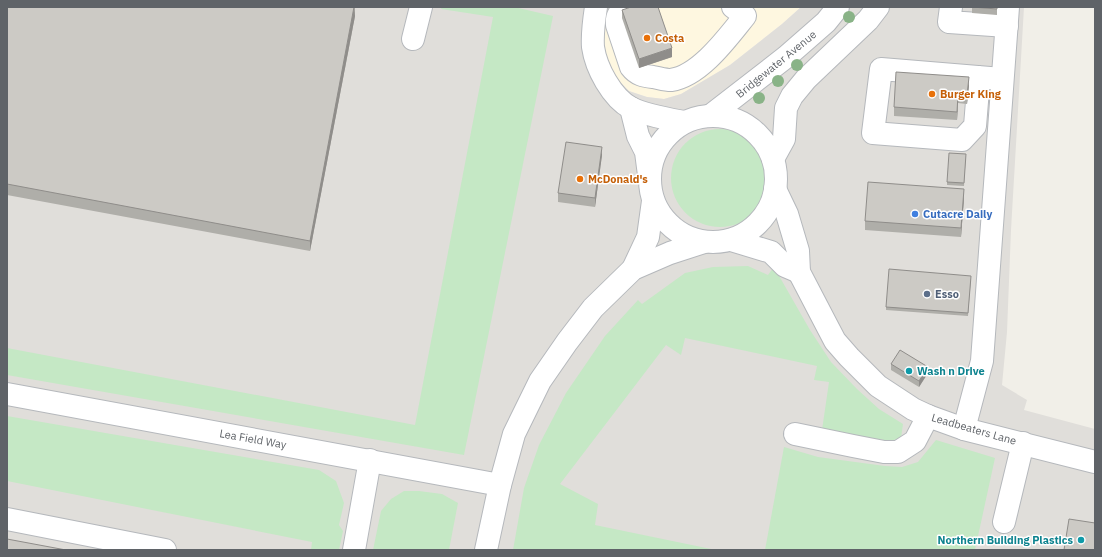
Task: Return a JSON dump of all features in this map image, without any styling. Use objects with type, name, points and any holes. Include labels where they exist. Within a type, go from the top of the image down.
[{"type":"street","points":[[413,39],[421,7]]},
{"type":"street","points":[[596,7],[593,41],[597,61],[604,78],[614,94],[631,108],[655,116],[684,122]]},
{"type":"street","points":[[630,7],[621,11],[616,20],[631,67],[634,72],[640,75],[669,80],[694,70],[719,47],[745,16],[733,7]]},
{"type":"street","name":"Bridgewater Avenue","points":[[710,116],[786,57],[826,22],[838,7]]},
{"type":"street","points":[[772,159],[784,139],[786,108],[792,96],[806,79],[868,20],[878,7]]},
{"type":"street","points":[[951,7],[949,22],[1007,17],[982,361],[964,429]]},
{"type":"street","points":[[978,77],[975,126],[962,140],[873,132],[881,69],[978,77],[1002,80]]},
{"type":"street","points":[[631,108],[638,136],[646,152],[649,178]]},
{"type":"street","name":"Bridgewater Avenue","points":[[710,116],[726,118],[742,123],[755,132],[766,145],[772,159],[776,174],[775,189],[771,203],[765,215],[757,224],[745,233],[731,240],[704,242],[688,237],[673,228],[661,216],[653,201],[649,178],[653,160],[661,143],[670,133],[684,122],[710,116]]},
{"type":"street","name":"Leadbeaters Lane","points":[[775,189],[787,214],[798,251],[799,272],[835,341],[849,358],[878,386],[913,409],[964,429],[1095,462]]},
{"type":"street","name":"Bridgewater Avenue","points":[[486,550],[500,485],[514,434],[540,381],[567,342],[593,308],[633,269],[648,237],[653,201]]},
{"type":"street","points":[[731,240],[770,252],[785,266],[799,272]]},
{"type":"street","name":"Bridgewater Avenue","points":[[633,269],[670,253],[704,242]]},
{"type":"street","name":"Lea Field Way","points":[[7,394],[500,485]]},
{"type":"street","points":[[794,434],[884,452],[898,452],[915,441],[928,416]]},
{"type":"street","points":[[1004,522],[1023,443]]},
{"type":"street","points":[[354,550],[370,460]]},
{"type":"street","points":[[7,519],[165,550]]},
{"type":"shaded area","points":[[7,7],[605,7],[602,32],[604,54],[615,77],[629,91],[647,97],[664,99],[681,94],[730,65],[801,7],[1024,7],[1011,230],[1007,332],[1002,385],[1027,400],[1024,410],[1095,429],[1095,550],[7,550]]},
{"type":"shaded area","points":[[605,7],[801,7],[730,65],[681,94],[664,99],[647,97],[629,91],[615,77],[604,55],[602,32]]},
{"type":"green space","points":[[442,7],[514,7],[553,16],[464,455],[7,375],[7,348],[415,425],[493,17],[441,9]]},
{"type":"green space","points":[[720,129],[739,133],[754,144],[765,159],[769,178],[765,197],[754,212],[739,223],[720,227],[701,223],[686,212],[675,197],[671,178],[675,159],[686,144],[701,133]]},
{"type":"green space","points":[[748,266],[768,275],[773,268],[831,362],[879,409],[903,424],[901,438],[890,441],[822,430],[829,382],[814,380],[817,366],[685,338],[681,355],[666,345],[560,484],[598,504],[595,525],[716,550],[513,550],[524,488],[539,445],[566,393],[605,336],[638,300],[642,304],[685,273],[713,267]]},
{"type":"green space","points":[[7,416],[319,470],[336,481],[344,503],[339,525],[343,531],[339,550],[311,550],[312,542],[7,481]]},
{"type":"green space","points":[[936,440],[995,458],[975,550],[765,550],[784,447],[818,457],[902,467],[918,462]]},
{"type":"green space","points":[[404,491],[442,494],[458,503],[449,550],[373,550],[381,511],[391,499]]},
{"type":"building","points":[[7,7],[354,7],[310,241],[7,184]]},
{"type":"building","name":"Costa","points":[[631,7],[658,7],[672,48],[639,59],[622,10]]},
{"type":"building","points":[[972,7],[997,7],[997,9]]},
{"type":"building","name":"Burger King","points":[[896,72],[969,77],[967,95],[958,94],[957,112],[894,107]]},
{"type":"building","name":"McDonald's","points":[[566,142],[602,147],[595,198],[558,193]]},
{"type":"building","points":[[949,153],[966,154],[964,183],[947,182]]},
{"type":"building","name":"Cutacre Daily","points":[[868,182],[964,189],[961,228],[865,221]]},
{"type":"building","points":[[889,269],[971,276],[968,313],[886,307]]},
{"type":"building","name":"Wash n Drive","points":[[900,350],[928,367],[919,381],[891,364]]},
{"type":"building","name":"Northern Building Plastics","points":[[1069,519],[1095,523],[1095,550],[1064,550]]},
{"type":"building","points":[[7,539],[66,550],[7,550]]},
{"type":"place","name":"Costa","points":[[647,38]]},
{"type":"place","name":"Burger King","points":[[932,94]]},
{"type":"place","name":"McDonald's","points":[[580,179]]},
{"type":"place","name":"Cutacre Daily","points":[[915,214]]},
{"type":"place","name":"Esso","points":[[927,294]]},
{"type":"place","name":"Wash n Drive","points":[[909,371]]},
{"type":"place","name":"Northern Building Plastics","points":[[1081,540]]}]
